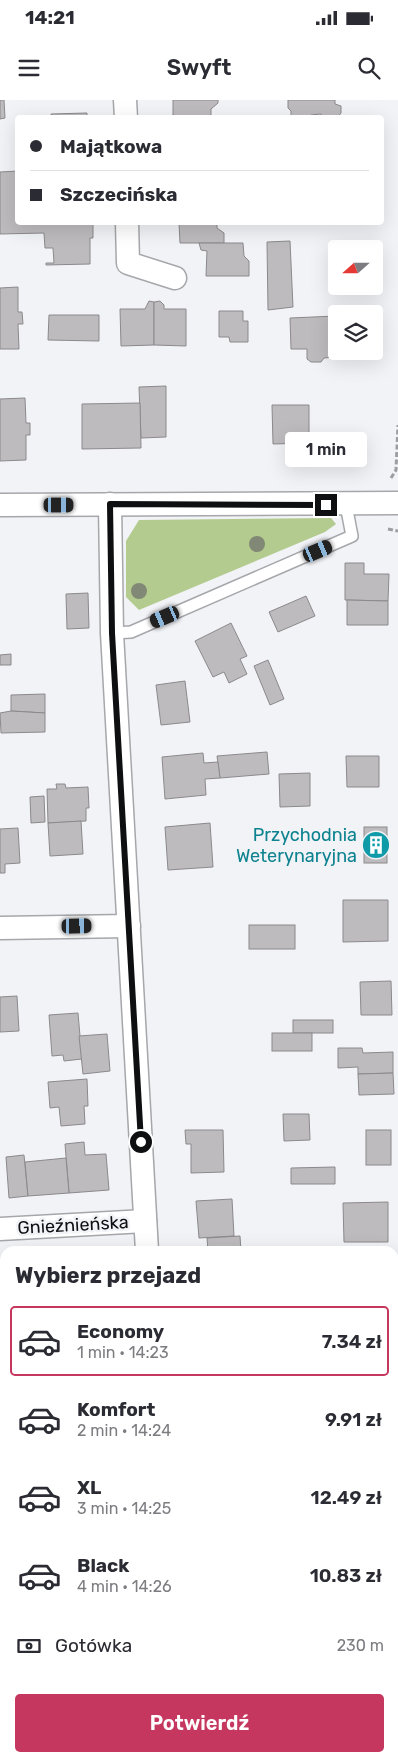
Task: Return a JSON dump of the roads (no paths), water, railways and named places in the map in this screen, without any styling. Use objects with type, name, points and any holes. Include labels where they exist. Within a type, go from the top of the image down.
[{"type":"street","points":[[125,100],[126,115]]},
{"type":"street","points":[[128,225],[128,263],[175,278]]},
{"type":"street","points":[[0,505],[346,505],[398,503]]},
{"type":"street","points":[[110,504],[112,633],[147,1246]]},
{"type":"street","points":[[0,928],[129,926]]},
{"type":"street","name":"Gnieźnieńska","points":[[0,1229],[146,1221]]},
{"type":"lane","points":[[112,633],[131,632],[352,536],[346,505]]},
{"type":"place","name":"Przychodnia Weterynaryjna","points":[[376,845]]}]
